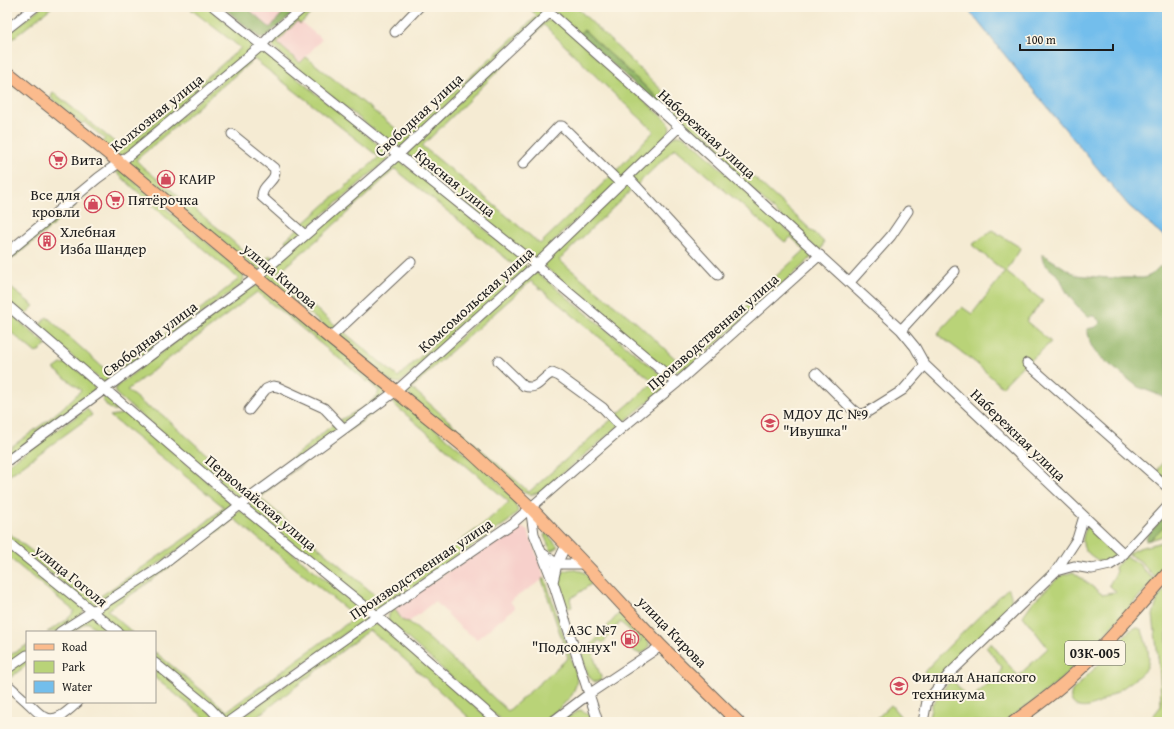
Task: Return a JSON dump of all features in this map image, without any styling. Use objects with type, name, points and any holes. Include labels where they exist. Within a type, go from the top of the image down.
[{"type":"main road","name":"улица Кирова","points":[[7,72],[119,162],[330,338],[471,452],[530,508],[662,646],[738,722]]},
{"type":"main road","name":"03К-005","points":[[1014,722],[1067,681],[1107,641],[1167,574]]},
{"type":"street","points":[[7,29],[35,7]]},
{"type":"street","name":"Красная улица","points":[[214,7],[536,265],[677,383]]},
{"type":"street","name":"Колхозная улица","points":[[7,252],[131,154],[262,45],[273,33],[304,7]]},
{"type":"street","points":[[395,32],[419,7]]},
{"type":"street","name":"Набережная улица","points":[[547,10],[679,127],[901,330],[915,347],[925,365],[1124,554]]},
{"type":"street","name":"Свободная улица","points":[[7,462],[257,277],[398,155],[547,10]]},
{"type":"street","points":[[523,164],[559,126],[562,126],[621,184]]},
{"type":"street","name":"Комсомольская улица","points":[[61,631],[159,568],[240,505],[396,391],[536,265],[679,127]]},
{"type":"street","points":[[232,134],[274,168],[276,173],[274,178],[264,188],[262,196],[305,235]]},
{"type":"street","points":[[628,177],[718,275]]},
{"type":"street","points":[[850,282],[891,236],[908,211]]},
{"type":"street","name":"Производственная улица","points":[[228,722],[376,616],[513,523],[622,428],[677,383],[820,255]]},
{"type":"street","points":[[330,338],[411,262]]},
{"type":"street","points":[[901,330],[955,271]]},
{"type":"street","name":"Первомайская улица","points":[[7,305],[240,505],[376,616],[498,722]]},
{"type":"street","points":[[498,361],[524,386],[529,388],[534,387],[547,375],[552,373],[559,376],[602,408],[622,428]]},
{"type":"street","points":[[1028,363],[1167,487]]},
{"type":"street","points":[[816,373],[853,410],[860,414],[866,413],[903,390],[925,365]]},
{"type":"street","points":[[249,410],[266,389],[273,386],[278,387],[324,408],[344,429]]},
{"type":"street","points":[[1056,571],[1074,566],[1092,568],[1110,565],[1124,554],[1167,507]]},
{"type":"street","points":[[530,508],[534,534],[553,582],[598,722]]},
{"type":"street","points":[[923,722],[928,701],[949,674],[1056,571],[1077,539],[1084,516]]},
{"type":"street","points":[[534,534],[536,528],[545,524]]},
{"type":"street","name":"улица Гоголя","points":[[7,542],[117,631]]},
{"type":"street","points":[[553,582],[557,564],[566,545]]},
{"type":"street","points":[[540,552],[557,564],[584,564]]},
{"type":"street","points":[[552,722],[589,694],[662,646]]},
{"type":"street","points":[[7,669],[26,656]]},
{"type":"street","points":[[156,664],[210,708],[223,722]]},
{"type":"street","points":[[7,684],[26,701]]},
{"type":"street","points":[[28,703],[45,718],[53,719],[60,716],[77,703]]},
{"type":"shaded area","points":[[246,7],[288,7],[270,28]]},
{"type":"shaded area","points":[[297,21],[300,24],[302,23],[322,39],[300,63],[277,43]]},
{"type":"shaded area","points":[[518,525],[528,531],[545,578],[510,601],[515,608],[477,639],[461,628],[435,601],[409,622],[403,621],[394,608]]},
{"type":"green space","points":[[41,7],[52,7],[7,43],[7,35]]},
{"type":"green space","points":[[188,7],[208,7],[235,30],[255,44],[246,54],[122,157],[101,143],[105,139],[84,122],[82,124],[51,98],[53,92],[123,149],[241,48]]},
{"type":"green space","points":[[223,7],[246,7],[270,28],[288,7],[294,7],[297,10],[264,38],[260,38]]},
{"type":"green space","points":[[308,7],[318,7],[300,24],[297,21],[277,43],[300,63],[306,57],[405,136],[537,16],[528,7],[540,7],[542,9],[541,16],[403,146],[396,147],[307,77],[273,47],[273,41],[282,30]]},
{"type":"green space","points":[[550,7],[576,7],[707,134],[824,242],[820,252],[685,129],[688,126],[584,30],[579,34]]},
{"type":"green space","points":[[550,20],[557,21],[668,122],[670,128],[669,133],[610,190],[562,233],[541,255],[533,258],[408,158],[408,153],[411,147],[543,23]],"holes":[[[544,25],[654,131],[616,171],[540,244],[422,146]]]},
{"type":"green space","points":[[584,30],[688,126],[685,129],[579,34]]},
{"type":"green space","points":[[260,48],[381,147],[388,159],[289,244],[285,240],[379,157],[254,59],[136,160],[219,229],[259,265],[270,255],[273,258],[258,271],[126,163]]},
{"type":"green space","points":[[681,135],[691,141],[812,253],[810,259],[692,365],[677,372],[667,370],[543,265],[545,260],[553,251],[624,187],[638,170],[673,137]],"holes":[[[675,148],[785,242],[791,237],[805,250],[774,278],[772,283],[756,298],[681,364],[637,323],[559,260]]]},
{"type":"green space","points":[[394,161],[400,161],[524,261],[526,266],[524,271],[400,383],[391,382],[266,277],[267,272]],"holes":[[[395,169],[518,268],[398,377],[275,275],[323,235]]]},
{"type":"green space","points":[[119,169],[243,273],[244,278],[242,284],[109,382],[104,383],[39,328],[47,317],[109,373],[194,314],[239,279],[170,221],[116,172]]},
{"type":"green space","points":[[73,205],[75,206],[7,263],[7,257]]},
{"type":"green space","points":[[992,230],[1021,248],[1006,272],[1043,301],[1026,321],[1051,342],[1031,360],[1028,360],[1002,387],[976,363],[937,334],[962,307],[972,314],[1005,272],[972,245]]},
{"type":"green space","points":[[1042,254],[1076,275],[1108,278],[1144,278],[1151,275],[1160,266],[1167,273],[1167,398],[1138,387],[1099,356],[1091,345],[1087,329],[1096,327],[1101,322],[1094,316],[1087,316],[1075,304],[1064,288],[1060,278],[1048,268],[1044,262]]},
{"type":"green space","points":[[534,273],[539,274],[665,378],[667,386],[540,492],[530,495],[521,491],[408,394],[406,388],[527,276]],"holes":[[[531,281],[654,382],[529,492],[412,388],[439,362]]]},
{"type":"green space","points":[[7,285],[34,306],[26,314],[7,301]]},
{"type":"green space","points":[[249,287],[264,287],[384,387],[386,392],[345,423],[342,423],[340,420],[356,412],[367,404],[379,391],[257,292],[127,390],[147,407],[160,413],[248,491],[291,459],[335,423],[337,428],[336,431],[244,497],[239,499],[116,394],[115,389],[118,385]]},
{"type":"green space","points":[[7,311],[47,345],[36,353],[7,329]]},
{"type":"green space","points":[[69,363],[91,382],[95,389],[93,393],[7,457],[7,450],[55,415],[81,390],[54,369],[61,364]]},
{"type":"green space","points":[[107,395],[120,407],[119,410],[115,411],[108,407],[102,399]]},
{"type":"green space","points":[[395,395],[491,475],[513,498],[518,511],[509,521],[378,611],[374,610],[250,508],[248,504]],"holes":[[[390,401],[509,502],[481,526],[381,600],[260,498],[281,480]]]},
{"type":"green space","points":[[87,409],[92,415],[7,477],[7,465]]},
{"type":"green space","points":[[128,413],[230,502],[231,505],[230,509],[197,537],[94,608],[7,539],[7,532],[95,600],[194,532],[224,507],[110,416]]},
{"type":"green space","points":[[1167,458],[1167,481],[1158,474],[1158,468]]},
{"type":"green space","points":[[240,510],[366,613],[368,617],[230,717],[225,718],[156,660],[156,653],[227,711],[356,617],[234,519],[141,588],[107,610],[131,631],[120,631],[101,614],[101,608]]},
{"type":"green space","points":[[1167,513],[1167,523],[1150,540],[1146,541],[1146,537]]},
{"type":"green space","points":[[1167,523],[1167,533],[1150,540]]},
{"type":"green space","points":[[1088,525],[1121,556],[1105,564],[1088,553],[1083,544],[1083,539]]},
{"type":"green space","points":[[546,533],[557,545],[557,548],[551,551],[544,535]]},
{"type":"green space","points":[[1167,540],[1167,564],[1156,577],[1150,573],[1140,561],[1128,554],[1142,547]]},
{"type":"green space","points":[[7,546],[84,609],[83,613],[58,631],[49,631],[66,620],[74,611],[7,556]]},
{"type":"green space","points":[[1126,556],[1138,563],[1148,575],[1155,579],[1094,646],[1059,681],[1034,701],[1003,722],[928,722],[932,704],[949,682],[953,680],[969,700],[1000,674],[1002,667],[986,647],[991,643],[1018,676],[1048,648],[1023,616],[1032,603],[1060,576],[1073,572],[1103,595],[1116,592],[1109,585],[1116,573],[1115,567]]},
{"type":"green space","points":[[572,569],[584,572],[594,582],[570,599],[572,607],[567,608],[563,606],[556,580],[563,572]]},
{"type":"green space","points":[[545,578],[577,676],[576,685],[572,695],[560,708],[542,722],[505,722],[491,712],[388,621],[389,614],[394,608],[403,621],[409,622],[442,650],[508,711],[568,658],[542,579]]},
{"type":"green space","points":[[1167,586],[1167,722],[1148,722],[1161,706],[1160,675],[1153,615],[1158,598]]},
{"type":"green space","points":[[1008,588],[1011,597],[1011,605],[1002,620],[933,681],[924,672]]},
{"type":"green space","points":[[621,611],[646,638],[649,643],[649,647],[641,653],[637,653],[633,650],[641,640],[620,622],[603,643],[599,640],[596,644],[599,647],[593,655],[602,680],[595,682],[590,678],[581,656]]},
{"type":"green space","points":[[92,615],[112,631],[99,631],[87,622],[74,631],[66,631]]},
{"type":"green space","points":[[374,624],[382,626],[493,722],[474,722],[394,650],[369,630],[250,722],[235,722],[366,627]]},
{"type":"green space","points":[[1134,628],[1142,630],[1148,648],[1149,658],[1147,667],[1144,671],[1121,689],[1094,705],[1083,708],[1075,705],[1071,698],[1072,691],[1128,632]]},
{"type":"green space","points":[[26,646],[26,654],[7,666],[7,657]]},
{"type":"green space","points":[[26,659],[26,666],[7,680],[7,672]]},
{"type":"green space","points":[[156,666],[218,719],[218,722],[206,722],[208,720],[156,679]]},
{"type":"green space","points":[[891,705],[905,722],[873,722]]},
{"type":"green space","points":[[580,710],[588,714],[592,722],[559,722]]},
{"type":"water","points":[[966,7],[1167,7],[1167,239],[1128,205]]},
{"type":"place","name":"Вита","points":[[58,160]]},
{"type":"place","name":"КАИР","points":[[166,179]]},
{"type":"place","name":"Пятёрочка","points":[[115,200]]},
{"type":"place","name":"Все для кровли","points":[[93,204]]},
{"type":"place","name":"Хлебная Изба Шандер","points":[[47,241]]},
{"type":"place","name":"МДОУ ДС №9 \"Ивушка\"","points":[[770,423]]},
{"type":"place","name":"АЗС №7 \"Подсолнух\"","points":[[630,639]]},
{"type":"place","name":"Филиал Анапского техникума","points":[[899,686]]}]
